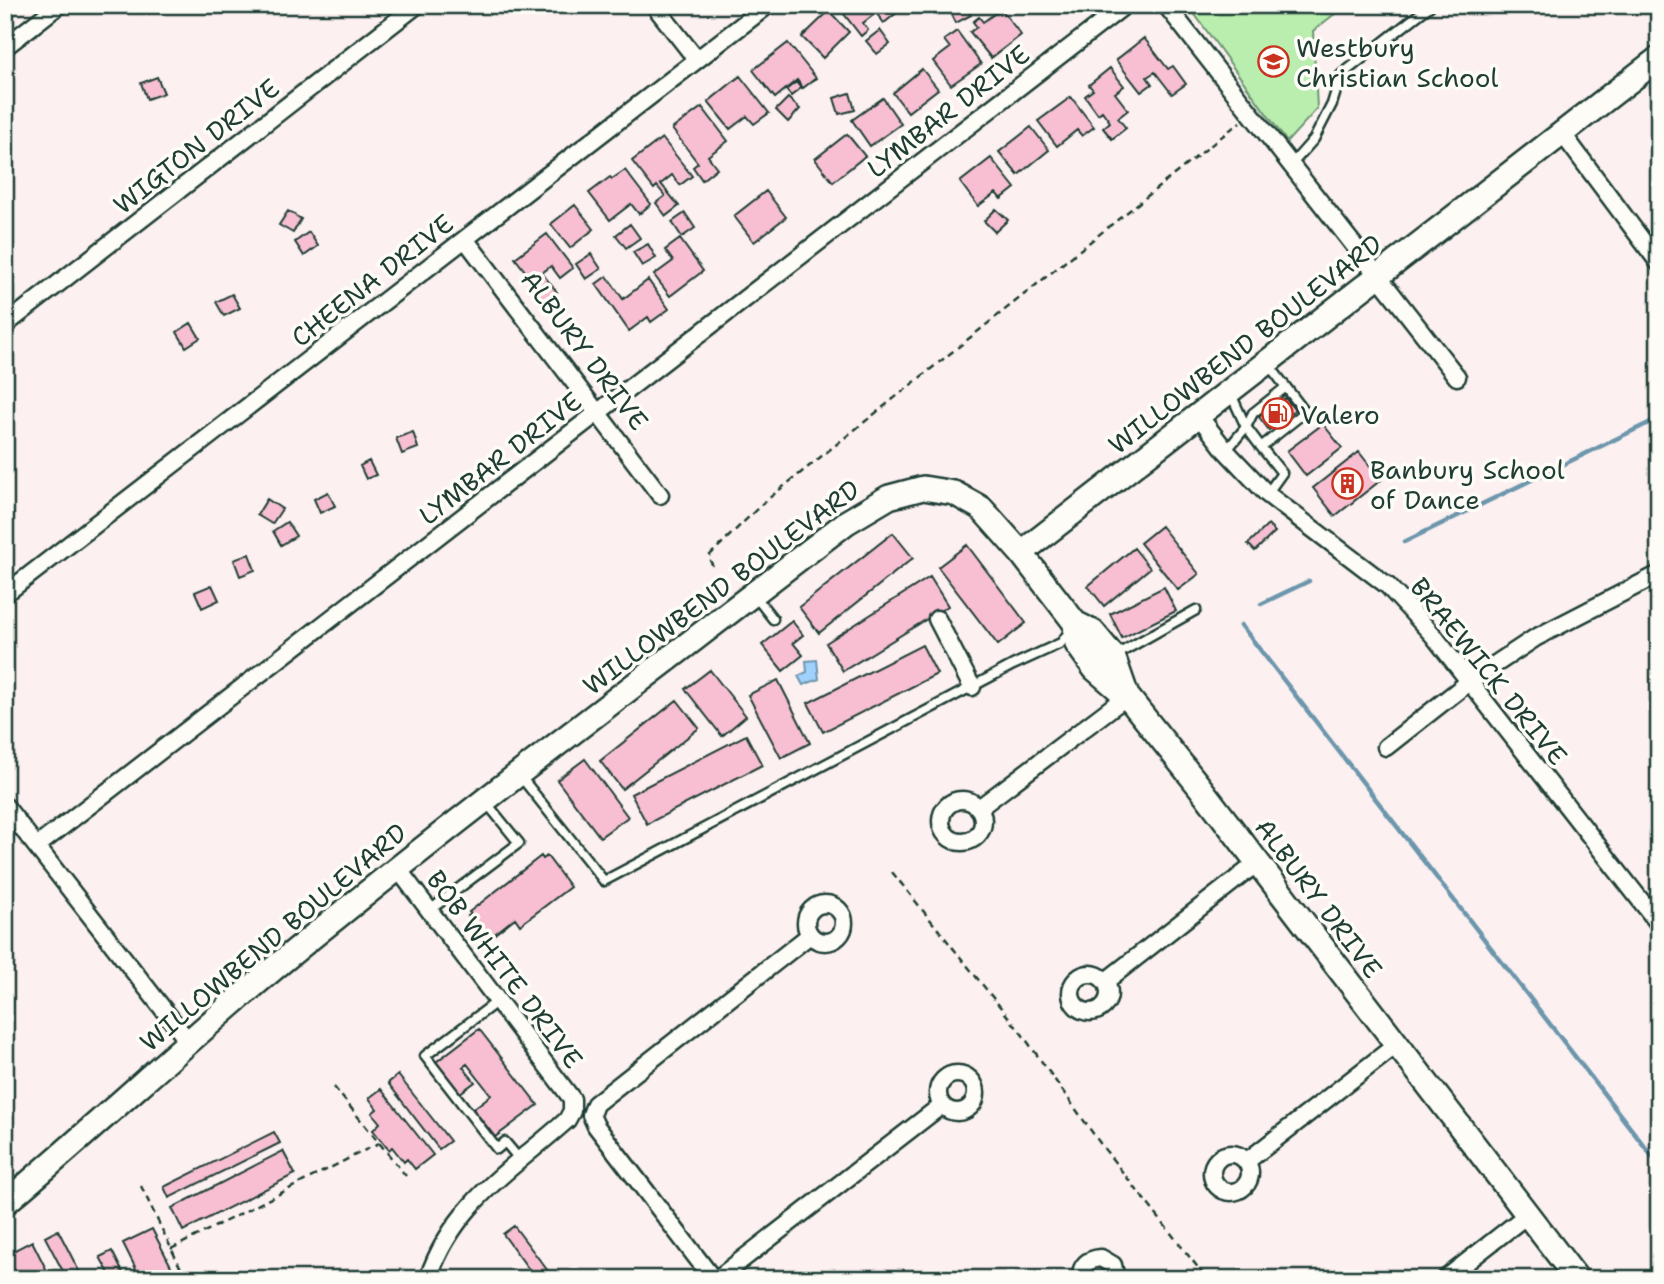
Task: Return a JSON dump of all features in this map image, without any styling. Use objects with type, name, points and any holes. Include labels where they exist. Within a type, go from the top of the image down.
[{"type":"street","points":[[5,47],[59,5]]},
{"type":"street","name":"WIGTON DRIVE","points":[[5,325],[417,5]]},
{"type":"street","points":[[654,5],[697,60]]},
{"type":"street","name":"CHEENA DRIVE","points":[[5,594],[768,5]]},
{"type":"street","name":"LYMBAR DRIVE","points":[[37,846],[1125,5]]},
{"type":"street","points":[[1166,5],[1457,377]]},
{"type":"street","name":"WILLOWBEND BOULEVARD","points":[[5,1203],[188,1041],[322,929],[847,522],[889,497],[923,488],[954,493],[981,508],[1021,553],[1659,58]]},
{"type":"street","points":[[1562,133],[1659,263]]},
{"type":"street","name":"ALBURY DRIVE","points":[[465,239],[660,495]]},
{"type":"street","name":"BRAEWICK DRIVE","points":[[1198,415],[1226,451],[1267,494],[1388,586],[1433,635],[1659,924]]},
{"type":"street","name":"ALBURY DRIVE","points":[[1021,553],[1074,623],[1093,632],[1113,656],[1127,696],[1577,1279]]},
{"type":"street","points":[[1386,747],[1469,681],[1535,638],[1658,576]]},
{"type":"street","points":[[937,619],[972,687]]},
{"type":"street","points":[[979,808],[1127,696],[1095,669],[1077,644],[1074,623]]},
{"type":"street","points":[[5,806],[188,1041]]},
{"type":"street","points":[[1106,981],[1257,863]]},
{"type":"street","name":"BOB WHITE DRIVE","points":[[398,869],[572,1099],[572,1111],[567,1120],[520,1160]]},
{"type":"street","points":[[810,935],[595,1104],[591,1115],[596,1126],[715,1279],[942,1105]]},
{"type":"street","points":[[1247,1161],[1396,1045]]},
{"type":"street","points":[[428,1279],[435,1258],[464,1211],[520,1160]]},
{"type":"street","points":[[1445,1279],[1528,1214]]},
{"type":"street","points":[[1081,1279],[1083,1267],[1087,1262],[1101,1258],[1113,1265],[1116,1279]]},
{"type":"lane","points":[[1292,165],[1314,139],[1332,104],[1340,75],[1431,5]]},
{"type":"lane","points":[[1261,447],[1305,412],[1267,363]]},
{"type":"lane","points":[[1226,451],[1246,427],[1253,413],[1286,387]]},
{"type":"lane","points":[[1229,391],[1246,427],[1282,473],[1267,494]]},
{"type":"lane","points":[[753,594],[773,619]]},
{"type":"lane","points":[[1113,656],[1196,610]]},
{"type":"lane","points":[[519,775],[604,881],[1061,643],[1074,623]]},
{"type":"lane","points":[[430,910],[519,843],[485,801]]},
{"type":"lane","points":[[499,1000],[425,1056],[496,1149],[505,1142],[520,1160]]},
{"type":"path","points":[[713,566],[708,557],[763,503],[1251,114]]},
{"type":"path","points":[[892,872],[1022,1034],[1102,1146],[1207,1279]]},
{"type":"path","points":[[334,1087],[405,1176]]},
{"type":"path","points":[[172,1249],[379,1143]]},
{"type":"path","points":[[141,1186],[186,1279]]},
{"type":"path","points":[[5,1270],[9,1279]]},
{"type":"green space","name":"Westbury Christian School","points":[[1188,5],[1346,5],[1313,31],[1317,109],[1287,142]]},
{"type":"water","points":[[817,660],[819,679],[803,685],[798,676],[807,672],[806,661]]},
{"type":"building","points":[[837,5],[904,7],[884,23],[876,13],[863,23],[868,30],[861,36]]},
{"type":"building","points":[[965,5],[971,15],[956,23],[948,7]]},
{"type":"building","points":[[1001,9],[1021,35],[991,58],[970,32],[977,27],[973,22],[979,17],[983,22]]},
{"type":"building","points":[[829,11],[849,32],[823,58],[802,37]]},
{"type":"building","points":[[880,30],[890,44],[877,54],[866,41]]},
{"type":"building","points":[[957,31],[981,64],[951,85],[933,61],[950,48],[944,40]]},
{"type":"building","points":[[1144,38],[1168,69],[1173,66],[1186,84],[1172,94],[1155,72],[1147,77],[1152,84],[1141,92],[1116,60]]},
{"type":"building","points":[[788,43],[816,78],[803,88],[797,80],[775,98],[753,70]]},
{"type":"building","points":[[1110,68],[1124,86],[1115,93],[1128,110],[1118,118],[1126,128],[1112,139],[1103,128],[1110,122],[1102,111],[1098,114],[1085,96],[1093,90],[1089,85]]},
{"type":"building","points":[[922,69],[938,89],[908,112],[893,93]]},
{"type":"building","points":[[740,76],[769,113],[754,124],[747,116],[730,129],[708,102]]},
{"type":"building","points":[[157,77],[164,93],[147,99],[141,83]]},
{"type":"building","points":[[796,82],[801,88],[791,96],[786,90]]},
{"type":"building","points":[[850,93],[855,110],[839,114],[834,98]]},
{"type":"building","points":[[1071,97],[1094,127],[1082,136],[1077,130],[1057,146],[1038,121]]},
{"type":"building","points":[[788,98],[800,109],[788,122],[776,110]]},
{"type":"building","points":[[883,98],[901,124],[870,146],[852,120]]},
{"type":"building","points":[[702,107],[728,141],[708,156],[717,168],[702,180],[693,167],[698,163],[672,129]]},
{"type":"building","points":[[1031,127],[1049,150],[1018,175],[999,152]]},
{"type":"building","points":[[847,134],[865,156],[833,182],[815,159]]},
{"type":"building","points":[[662,138],[692,176],[680,185],[672,175],[661,184],[679,206],[666,216],[656,203],[665,196],[657,186],[654,189],[632,161]]},
{"type":"building","points":[[991,158],[1015,188],[1001,199],[996,193],[978,206],[960,182]]},
{"type":"building","points":[[625,170],[651,204],[639,214],[631,204],[610,220],[589,193],[610,177],[612,179]]},
{"type":"building","points":[[766,191],[786,217],[754,242],[734,216]]},
{"type":"building","points":[[575,205],[594,229],[570,248],[551,224]]},
{"type":"building","points":[[996,209],[1008,220],[995,232],[984,221]]},
{"type":"building","points":[[288,211],[301,219],[293,233],[279,225]]},
{"type":"building","points":[[685,213],[695,228],[682,237],[672,222]]},
{"type":"building","points":[[630,224],[640,238],[626,248],[616,235]]},
{"type":"building","points":[[309,232],[318,246],[304,256],[295,242]]},
{"type":"building","points":[[547,234],[573,268],[560,278],[551,266],[542,273],[557,292],[542,304],[530,288],[535,284],[515,258]]},
{"type":"building","points":[[680,239],[703,271],[670,296],[654,275],[673,261],[665,250]]},
{"type":"building","points":[[648,244],[656,258],[642,266],[633,252]]},
{"type":"building","points":[[591,254],[601,269],[586,279],[576,264]]},
{"type":"building","points":[[607,276],[623,299],[648,280],[669,309],[651,322],[648,317],[629,331],[596,284]]},
{"type":"building","points":[[232,294],[240,308],[224,316],[216,302]]},
{"type":"building","points":[[191,323],[200,338],[186,347],[177,332]]},
{"type":"building","name":"Valero","points":[[1285,398],[1295,410],[1269,430],[1259,417]]},
{"type":"building","points":[[1323,424],[1342,448],[1306,476],[1287,451]]},
{"type":"building","points":[[413,432],[418,448],[402,454],[396,438]]},
{"type":"building","name":"Banbury School of Dance","points":[[1359,452],[1381,480],[1335,516],[1313,488]]},
{"type":"building","points":[[369,461],[376,475],[366,479],[360,466]]},
{"type":"building","points":[[328,492],[335,506],[320,513],[314,499]]},
{"type":"building","points":[[267,499],[282,509],[272,524],[257,515]]},
{"type":"building","points":[[287,522],[296,536],[281,545],[273,531]]},
{"type":"building","points":[[1268,525],[1275,532],[1255,551],[1248,544]]},
{"type":"building","points":[[1161,526],[1199,574],[1178,590],[1140,543]]},
{"type":"building","points":[[893,533],[913,558],[819,633],[799,607]]},
{"type":"building","points":[[967,545],[1026,623],[998,645],[938,567]]},
{"type":"building","points":[[1134,548],[1150,568],[1104,606],[1088,586]]},
{"type":"building","points":[[249,554],[255,570],[240,576],[234,560]]},
{"type":"building","points":[[930,577],[948,606],[843,671],[826,643]]},
{"type":"building","points":[[212,585],[219,600],[202,608],[195,592]]},
{"type":"building","points":[[1164,587],[1176,611],[1122,638],[1110,614]]},
{"type":"building","points":[[792,621],[803,635],[793,643],[803,655],[783,671],[762,645]]},
{"type":"building","points":[[922,645],[937,674],[823,732],[808,703]]},
{"type":"building","points":[[710,670],[746,716],[722,736],[685,689]]},
{"type":"building","points":[[778,680],[810,743],[781,758],[748,695]]},
{"type":"building","points":[[677,700],[699,728],[622,789],[600,761]]},
{"type":"building","points":[[746,735],[762,765],[647,824],[631,794]]},
{"type":"building","points":[[585,759],[628,817],[600,837],[557,780]]},
{"type":"building","points":[[541,856],[543,859],[547,856],[570,887],[520,925],[515,918],[487,940],[468,916],[471,914],[469,912]]},
{"type":"building","points":[[479,1029],[538,1105],[495,1137],[473,1109],[491,1095],[467,1064],[463,1067],[475,1082],[460,1093],[436,1062]]},
{"type":"building","points":[[398,1075],[450,1141],[439,1149],[388,1083]]},
{"type":"building","points":[[381,1089],[433,1155],[415,1169],[407,1159],[404,1162],[392,1147],[389,1150],[373,1130],[380,1123],[372,1113],[377,1109],[369,1098]]},
{"type":"building","points":[[274,1132],[280,1143],[169,1198],[164,1187]]},
{"type":"building","points":[[283,1151],[295,1174],[183,1231],[172,1208]]},
{"type":"building","points":[[514,1226],[554,1279],[536,1279],[503,1234]]},
{"type":"building","points":[[152,1229],[176,1276],[170,1279],[141,1279],[123,1243]]},
{"type":"building","points":[[58,1230],[83,1279],[67,1279],[45,1237]]},
{"type":"building","points":[[32,1241],[51,1279],[14,1279],[5,1262],[5,1255]]},
{"type":"building","points":[[112,1251],[126,1279],[112,1279],[100,1257]]},
{"type":"waterway","points":[[1404,542],[1659,418]]},
{"type":"waterway","points":[[1261,604],[1309,581]]},
{"type":"waterway","points":[[1241,625],[1659,1165]]},
{"type":"place","name":"Westbury Christian School","points":[[1273,62]]},
{"type":"place","name":"Valero","points":[[1277,414]]},
{"type":"place","name":"Banbury School of Dance","points":[[1347,484]]}]
